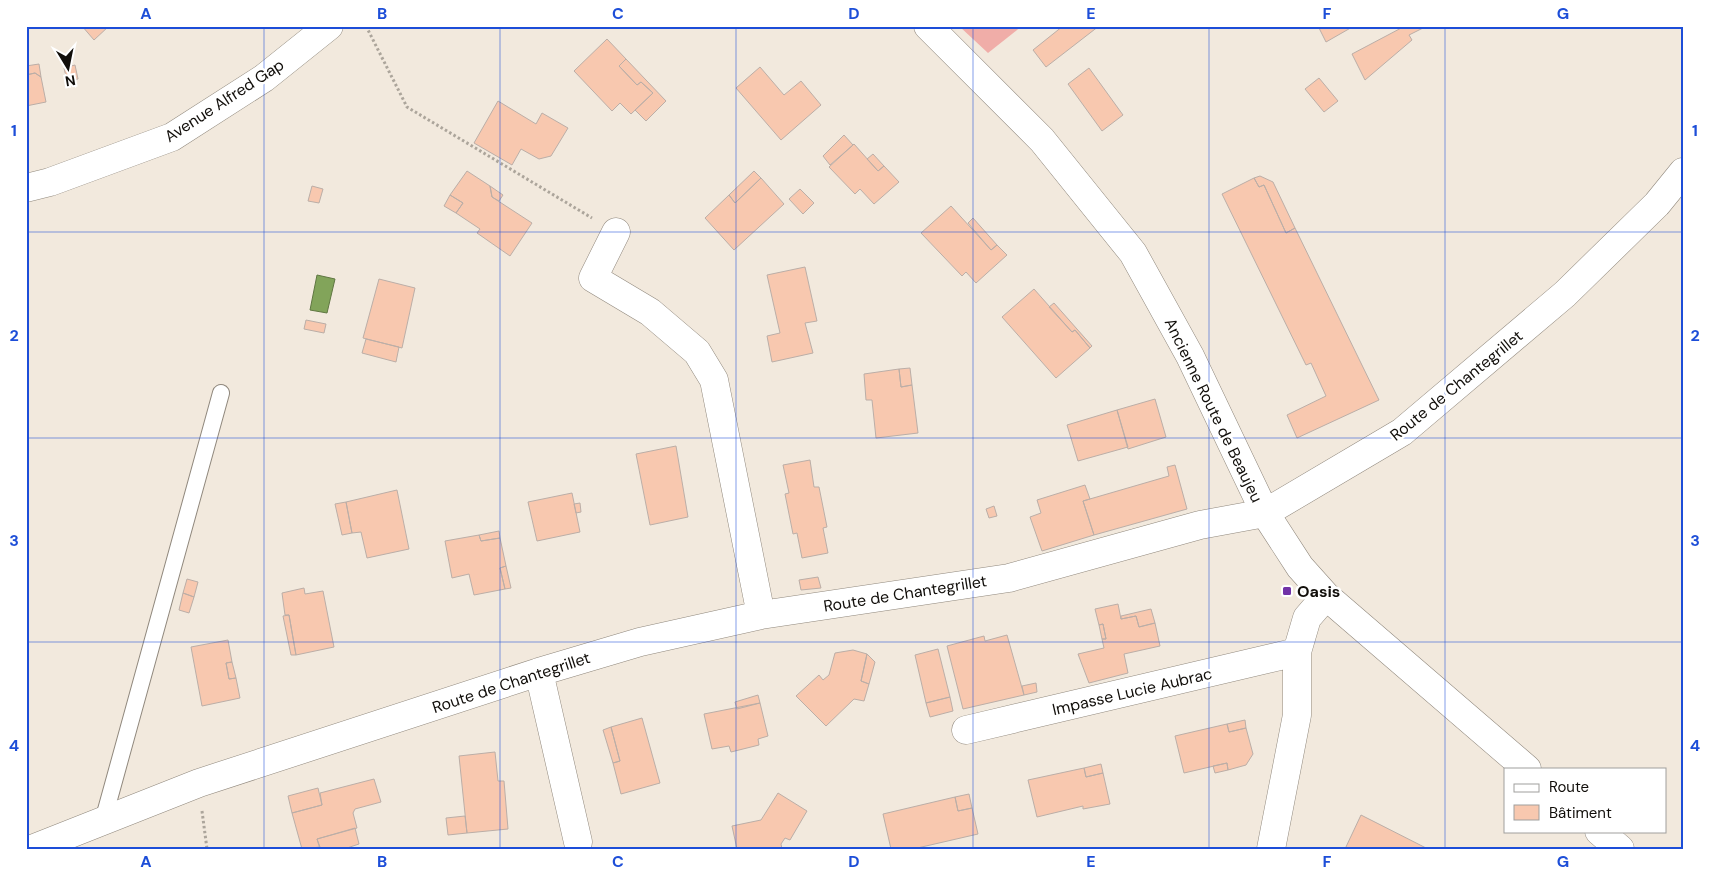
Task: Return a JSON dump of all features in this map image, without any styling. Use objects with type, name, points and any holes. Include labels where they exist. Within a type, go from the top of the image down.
[{"type":"street","name":"Avenue Alfred Gap","points":[[26,188],[50,182],[172,137],[264,78],[329,26]]},
{"type":"street","name":"Ancienne Route de Beaujeu","points":[[928,26],[1042,140],[1133,253],[1190,356],[1265,513],[1300,566],[1326,596],[1526,768]]},
{"type":"street","name":"Route de Chantegrillet","points":[[32,849],[199,783],[539,672],[640,642],[761,615],[1009,578],[1200,526],[1265,513],[1296,497],[1402,432],[1565,294],[1657,204],[1683,172]]},
{"type":"street","points":[[616,232],[593,278],[650,312],[697,352],[714,380],[761,615]]},
{"type":"street","points":[[1271,849],[1297,714],[1297,652],[1307,618],[1326,596]]},
{"type":"street","name":"Impasse Lucie Aubrac","points":[[966,730],[1297,652]]},
{"type":"street","points":[[539,672],[578,842]]},
{"type":"street","points":[[1600,832],[1620,849]]},
{"type":"lane","points":[[103,821],[221,393]]},
{"type":"path","points":[[366,26],[407,107],[616,232]]},
{"type":"path","points":[[199,783],[207,849]]},
{"type":"shaded area","points":[[959,26],[1022,26],[988,53]]},
{"type":"shaded area","points":[[317,275],[335,279],[327,313],[310,310]]},
{"type":"building","points":[[82,26],[109,26],[94,40]]},
{"type":"building","points":[[1063,26],[1099,26],[1046,67],[1033,50]]},
{"type":"building","points":[[1318,26],[1354,26],[1326,42]]},
{"type":"building","points":[[1405,26],[1427,26],[1409,35],[1412,40],[1365,80],[1352,54]]},
{"type":"building","points":[[607,39],[626,59],[619,66],[637,85],[641,82],[653,93],[631,114],[620,103],[612,111],[574,71]]},
{"type":"building","points":[[626,59],[666,101],[646,121],[635,110],[653,93],[641,82],[637,85],[619,66]]},
{"type":"building","points":[[39,64],[41,77],[35,73],[26,75],[26,66]]},
{"type":"building","points":[[75,65],[78,79],[67,81],[64,68]]},
{"type":"building","points":[[760,67],[784,95],[801,81],[821,105],[781,140],[736,88]]},
{"type":"building","points":[[1089,68],[1123,115],[1102,131],[1068,84]]},
{"type":"building","points":[[35,73],[41,77],[46,102],[26,106],[26,75]]},
{"type":"building","points":[[1319,78],[1338,101],[1324,112],[1305,89]]},
{"type":"building","points":[[498,101],[536,124],[542,113],[568,128],[551,156],[539,159],[521,149],[512,165],[474,143]]},
{"type":"building","points":[[844,135],[853,145],[830,165],[823,156]]},
{"type":"building","points":[[854,144],[878,171],[884,166],[899,182],[874,204],[860,189],[855,194],[829,167]]},
{"type":"building","points":[[873,154],[884,166],[878,171],[867,159]]},
{"type":"building","points":[[467,171],[490,186],[492,197],[532,223],[510,256],[477,233],[480,229],[456,213],[463,203],[450,195]]},
{"type":"building","points":[[754,171],[761,178],[735,203],[729,195]]},
{"type":"building","points":[[1260,176],[1273,182],[1295,228],[1286,233],[1264,185],[1259,187],[1254,178]]},
{"type":"building","points":[[761,178],[784,204],[734,250],[705,218],[729,195],[735,203]]},
{"type":"building","points":[[1254,178],[1259,187],[1264,185],[1286,233],[1295,228],[1379,400],[1297,438],[1287,415],[1326,396],[1311,363],[1306,365],[1222,194]]},
{"type":"building","points":[[312,186],[323,189],[319,203],[308,201]]},
{"type":"building","points":[[490,186],[503,195],[499,201],[492,197]]},
{"type":"building","points":[[800,189],[814,203],[803,214],[789,199]]},
{"type":"building","points":[[450,195],[463,203],[456,213],[444,206]]},
{"type":"building","points":[[951,206],[991,250],[997,245],[1007,255],[976,283],[966,272],[962,276],[921,233]]},
{"type":"building","points":[[973,218],[997,245],[991,250],[968,223]]},
{"type":"building","points":[[805,267],[817,321],[805,323],[813,353],[772,362],[767,336],[780,333],[767,275]]},
{"type":"building","points":[[379,279],[415,288],[402,348],[363,338]]},
{"type":"building","points":[[1034,289],[1072,332],[1075,330],[1090,348],[1056,378],[1002,317]]},
{"type":"building","points":[[1054,303],[1092,346],[1090,348],[1075,330],[1072,332],[1049,307]]},
{"type":"building","points":[[306,320],[326,324],[324,333],[304,329]]},
{"type":"building","points":[[366,339],[399,347],[396,362],[362,353]]},
{"type":"building","points":[[910,368],[912,385],[901,387],[899,369]]},
{"type":"building","points":[[899,369],[901,387],[912,385],[918,433],[876,438],[872,400],[866,400],[864,374]]},
{"type":"building","points":[[1155,399],[1166,437],[1128,449],[1117,410]]},
{"type":"building","points":[[1117,410],[1128,447],[1078,461],[1067,425]]},
{"type":"building","points":[[676,446],[688,517],[650,525],[636,454]]},
{"type":"building","points":[[810,460],[814,487],[819,487],[827,527],[823,528],[828,553],[802,558],[797,533],[793,534],[785,494],[789,493],[783,465]]},
{"type":"building","points":[[1175,465],[1187,509],[1094,535],[1083,501],[1169,476],[1167,467]]},
{"type":"building","points":[[1085,485],[1090,499],[1083,501],[1094,535],[1042,551],[1030,517],[1041,513],[1037,500]]},
{"type":"building","points":[[397,490],[409,549],[367,558],[361,532],[352,533],[346,502]]},
{"type":"building","points":[[572,493],[580,532],[537,541],[528,502]]},
{"type":"building","points":[[346,502],[352,533],[342,535],[335,504]]},
{"type":"building","points":[[580,503],[581,512],[576,513],[574,504]]},
{"type":"building","points":[[994,506],[997,516],[989,518],[986,509]]},
{"type":"building","points":[[499,531],[500,538],[481,541],[479,535]]},
{"type":"building","points":[[479,535],[481,541],[500,538],[506,566],[500,568],[505,589],[474,595],[469,574],[452,578],[445,541]]},
{"type":"building","points":[[506,566],[511,588],[505,589],[500,568]]},
{"type":"building","points":[[818,577],[821,588],[801,590],[799,580]]},
{"type":"building","points":[[187,579],[198,582],[194,597],[183,593]]},
{"type":"building","points":[[304,588],[305,594],[323,591],[334,647],[296,655],[289,615],[285,615],[282,593]]},
{"type":"building","points":[[183,593],[194,597],[189,613],[179,610]]},
{"type":"building","points":[[1118,604],[1121,619],[1136,616],[1139,627],[1155,623],[1160,646],[1124,654],[1128,673],[1089,683],[1078,654],[1104,648],[1102,639],[1106,639],[1103,624],[1099,625],[1095,609]]},
{"type":"building","points":[[1151,609],[1155,623],[1139,627],[1136,616],[1121,619],[1121,616]]},
{"type":"building","points":[[289,615],[296,655],[291,655],[283,616]]},
{"type":"building","points":[[1103,624],[1106,639],[1102,639],[1099,625]]},
{"type":"building","points":[[1007,635],[1024,695],[963,709],[947,646],[984,636],[985,641]]},
{"type":"building","points":[[228,640],[232,662],[226,663],[229,679],[236,678],[240,698],[202,706],[191,647]]},
{"type":"building","points":[[938,649],[950,697],[926,703],[915,655]]},
{"type":"building","points":[[853,650],[867,654],[861,681],[869,684],[864,701],[854,699],[826,726],[796,696],[819,675],[823,680],[829,675],[835,653]]},
{"type":"building","points":[[867,654],[875,662],[869,684],[861,681]]},
{"type":"building","points":[[232,662],[236,678],[229,679],[226,663]]},
{"type":"building","points":[[1036,683],[1037,692],[1024,695],[1022,686]]},
{"type":"building","points":[[758,695],[760,703],[737,709],[735,702]]},
{"type":"building","points":[[950,697],[953,711],[930,717],[926,703]]},
{"type":"building","points":[[760,703],[768,736],[758,739],[759,745],[731,752],[729,746],[712,749],[704,714]]},
{"type":"building","points":[[642,718],[660,783],[621,794],[613,763],[620,761],[611,727]]},
{"type":"building","points":[[1245,720],[1246,728],[1229,732],[1227,724]]},
{"type":"building","points":[[1227,724],[1229,732],[1246,728],[1253,754],[1246,765],[1228,770],[1227,763],[1184,773],[1175,736]]},
{"type":"building","points":[[611,727],[620,761],[613,763],[603,730]]},
{"type":"building","points":[[495,752],[498,781],[504,781],[508,829],[467,833],[459,756]]},
{"type":"building","points":[[1227,763],[1228,770],[1215,773],[1213,766]]},
{"type":"building","points":[[1101,764],[1103,773],[1086,777],[1084,768]]},
{"type":"building","points":[[1084,768],[1086,777],[1103,773],[1110,804],[1083,809],[1083,806],[1037,817],[1028,780]]},
{"type":"building","points":[[374,779],[381,802],[355,809],[353,813],[357,828],[317,839],[320,847],[302,849],[292,813],[322,805],[320,793]]},
{"type":"building","points":[[318,788],[322,805],[292,813],[288,796]]},
{"type":"building","points":[[778,793],[807,811],[790,840],[785,838],[781,844],[782,849],[737,849],[732,826],[761,820]]},
{"type":"building","points":[[969,794],[972,808],[958,811],[955,797]]},
{"type":"building","points":[[955,797],[958,811],[972,808],[978,834],[913,849],[891,849],[883,814]]},
{"type":"building","points":[[1361,815],[1428,849],[1345,849]]},
{"type":"building","points":[[465,816],[467,833],[448,835],[446,818]]},
{"type":"building","points":[[355,828],[359,844],[344,849],[320,849],[317,839]]},
{"type":"place","name":"Oasis","points":[[1287,591]]}]
